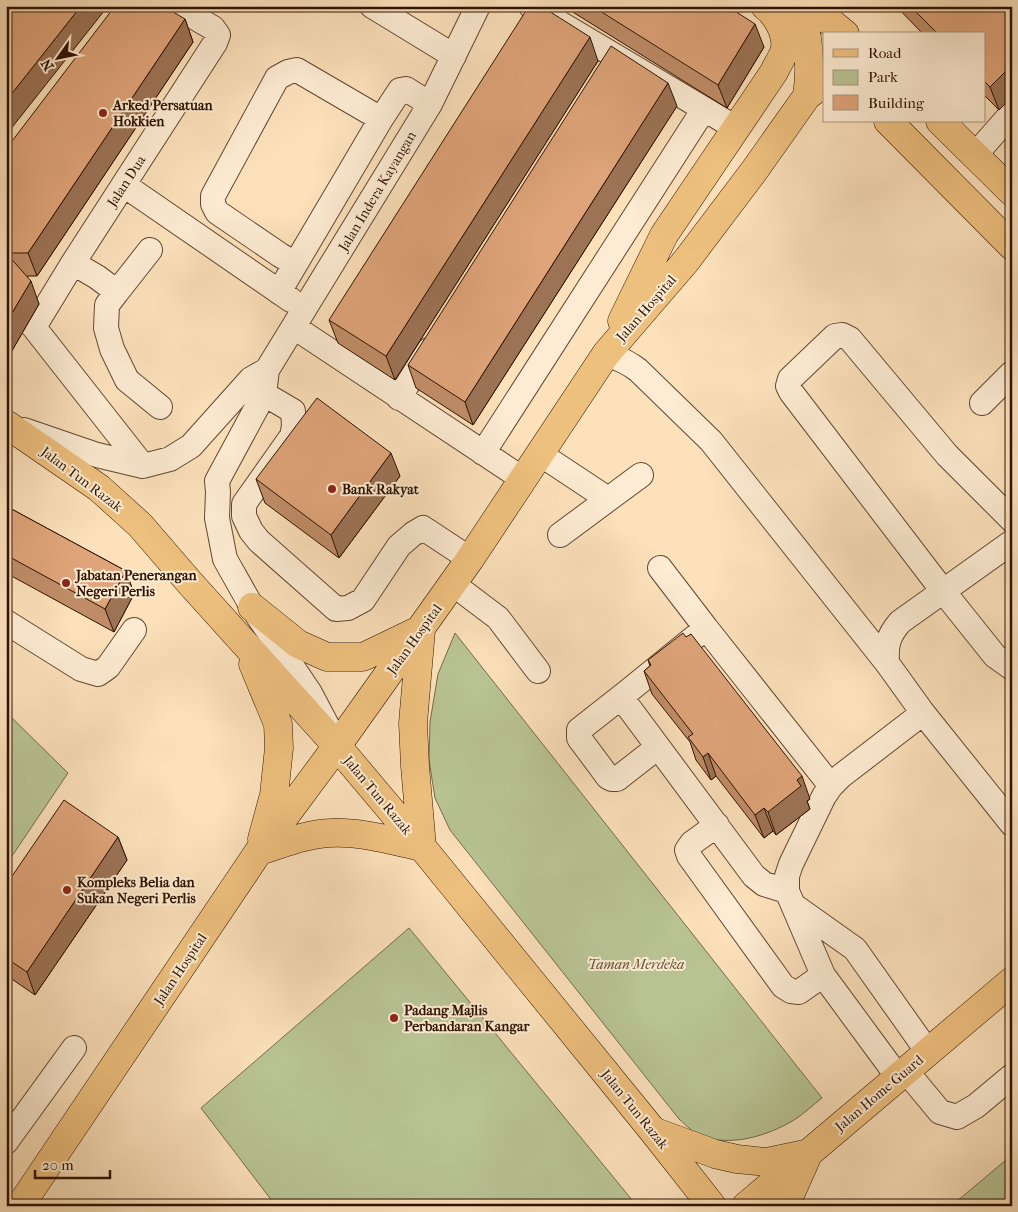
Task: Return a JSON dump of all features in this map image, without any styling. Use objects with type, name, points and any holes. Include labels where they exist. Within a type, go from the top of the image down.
[{"type":"main road","points":[[606,354],[664,235],[774,72],[784,51],[783,32],[776,16],[765,6]]},
{"type":"main road","points":[[797,6],[816,50],[810,78],[816,92]]},
{"type":"main road","points":[[811,6],[843,32]]},
{"type":"main road","points":[[774,72],[816,50]]},
{"type":"main road","name":"Jalan Hospital","points":[[20,1206],[259,851],[453,584],[606,354],[686,261],[816,92]]},
{"type":"main road","points":[[889,122],[1012,246]]},
{"type":"main road","points":[[941,122],[1012,192]]},
{"type":"main road","points":[[951,185],[976,155]]},
{"type":"main road","name":"Jalan Tun Razak","points":[[7,424],[99,488],[140,525],[337,746],[422,847],[712,1206]]},
{"type":"main road","points":[[252,607],[298,644],[327,657],[363,657],[421,630],[413,723],[422,847],[374,837],[330,833],[301,838],[259,851]]},
{"type":"main road","points":[[245,644],[278,724],[279,748],[274,795],[259,851]]},
{"type":"main road","name":"Jalan Home Guard","points":[[746,1206],[1012,981]]},
{"type":"main road","points":[[652,1131],[715,1154],[737,1159],[767,1162],[809,1153]]},
{"type":"main road","points":[[785,1206],[809,1153]]},
{"type":"street","name":"Jalan Dua","points":[[143,466],[32,324],[215,43],[218,35],[213,28],[175,6]]},
{"type":"street","points":[[372,6],[454,56]]},
{"type":"street","name":"Jalan Indera Kayangan","points":[[267,370],[430,104],[478,6]]},
{"type":"street","points":[[531,6],[609,64],[704,109],[736,128]]},
{"type":"street","points":[[295,264],[217,212],[213,204],[213,196],[277,78],[297,70],[381,119]]},
{"type":"street","points":[[279,292],[400,90],[406,89],[430,104]]},
{"type":"street","points":[[483,453],[704,109]]},
{"type":"street","points":[[976,155],[1012,113]]},
{"type":"street","points":[[124,185],[279,292],[299,318],[399,398],[523,479]]},
{"type":"street","points":[[150,250],[107,305],[106,328],[112,349],[127,380],[160,407]]},
{"type":"street","points":[[73,263],[98,277],[116,292]]},
{"type":"street","points":[[399,398],[441,331]]},
{"type":"street","points":[[1012,520],[947,455],[850,339],[842,335],[835,336],[790,379],[788,386],[791,392],[943,591],[995,656],[1012,668]]},
{"type":"street","points":[[606,354],[627,362],[638,370],[711,440],[1012,824]]},
{"type":"street","points":[[267,370],[264,394],[216,482],[218,492],[216,518],[226,559],[252,607],[310,693],[337,746]]},
{"type":"street","points":[[7,424],[97,456],[143,466],[170,459],[191,446],[251,379],[267,370]]},
{"type":"street","points":[[982,403],[1012,373]]},
{"type":"street","points":[[264,394],[293,411],[294,426],[292,436],[244,504],[244,516],[251,531],[259,541],[336,609],[348,608],[363,600],[399,546],[423,528],[470,559]]},
{"type":"street","points":[[540,454],[608,500]]},
{"type":"street","points":[[560,535],[641,476]]},
{"type":"street","points":[[887,663],[888,639],[900,622],[1012,542]]},
{"type":"street","points":[[660,568],[831,786]]},
{"type":"street","points":[[453,584],[498,618],[538,671]]},
{"type":"street","points":[[6,622],[81,669],[98,674],[108,668],[134,630]]},
{"type":"street","points":[[855,623],[877,626],[900,622]]},
{"type":"street","points":[[658,747],[617,779],[612,779],[608,777],[578,738],[579,730],[706,628]]},
{"type":"street","points":[[621,697],[754,876],[764,884],[790,898],[855,949],[928,1052]]},
{"type":"street","points":[[924,713],[841,776],[831,786],[824,796],[791,864],[787,876],[790,898],[823,975],[902,1074],[940,1112],[958,1117],[976,1106],[1012,1076]]},
{"type":"street","points":[[717,825],[692,843],[687,850],[689,856],[783,986],[791,991],[799,992],[823,975]]},
{"type":"street","points":[[6,1142],[74,1048]]},
{"type":"green space","name":"Taman Merdeka","points":[[455,633],[822,1098],[798,1118],[761,1135],[737,1140],[713,1139],[692,1131],[679,1119],[450,830],[435,798],[429,760],[430,722],[438,674]]},
{"type":"green space","points":[[6,712],[68,773],[6,865]]},
{"type":"green space","name":"Padang Majlis Perbandaran Kangar","points":[[409,928],[637,1206],[276,1206],[201,1108]]},
{"type":"green space","points":[[1012,1155],[1012,1206],[951,1206]]},
{"type":"building","points":[[9,6],[81,6],[6,101],[6,10]]},
{"type":"building","name":"Arked Persatuan Hokkien","points":[[115,6],[163,6],[185,19],[28,253],[9,253],[6,250],[6,149]]},
{"type":"building","points":[[529,6],[541,6],[590,37],[386,356],[329,320]]},
{"type":"building","points":[[592,6],[727,6],[755,24],[718,85]]},
{"type":"building","points":[[910,6],[1003,6],[1012,15],[1012,65],[990,87],[986,83],[986,32],[936,32]]},
{"type":"building","points":[[611,46],[668,83],[465,402],[408,365]]},
{"type":"building","points":[[6,253],[31,281],[6,323]]},
{"type":"building","name":"Bank Rakyat","points":[[317,398],[391,453],[331,535],[256,479]]},
{"type":"building","points":[[6,506],[126,571],[105,609],[6,555]]},
{"type":"building","points":[[683,633],[686,637],[691,634],[802,776],[797,780],[801,786],[768,812],[764,808],[755,815],[708,753],[703,757],[688,737],[693,734],[644,671],[651,665],[648,660]]},
{"type":"building","name":"Kompleks Belia dan Sukan Negeri Perlis","points":[[64,800],[118,837],[27,972],[6,958],[6,885]]},
{"type":"place","name":"Arked Persatuan Hokkien","points":[[103,113]]},
{"type":"place","name":"Bank Rakyat","points":[[332,489]]},
{"type":"place","name":"Jabatan Penerangan Negeri Perlis","points":[[66,583]]},
{"type":"place","name":"Kompleks Belia dan Sukan Negeri Perlis","points":[[67,890]]},
{"type":"place","name":"Padang Majlis Perbandaran Kangar","points":[[394,1018]]}]
